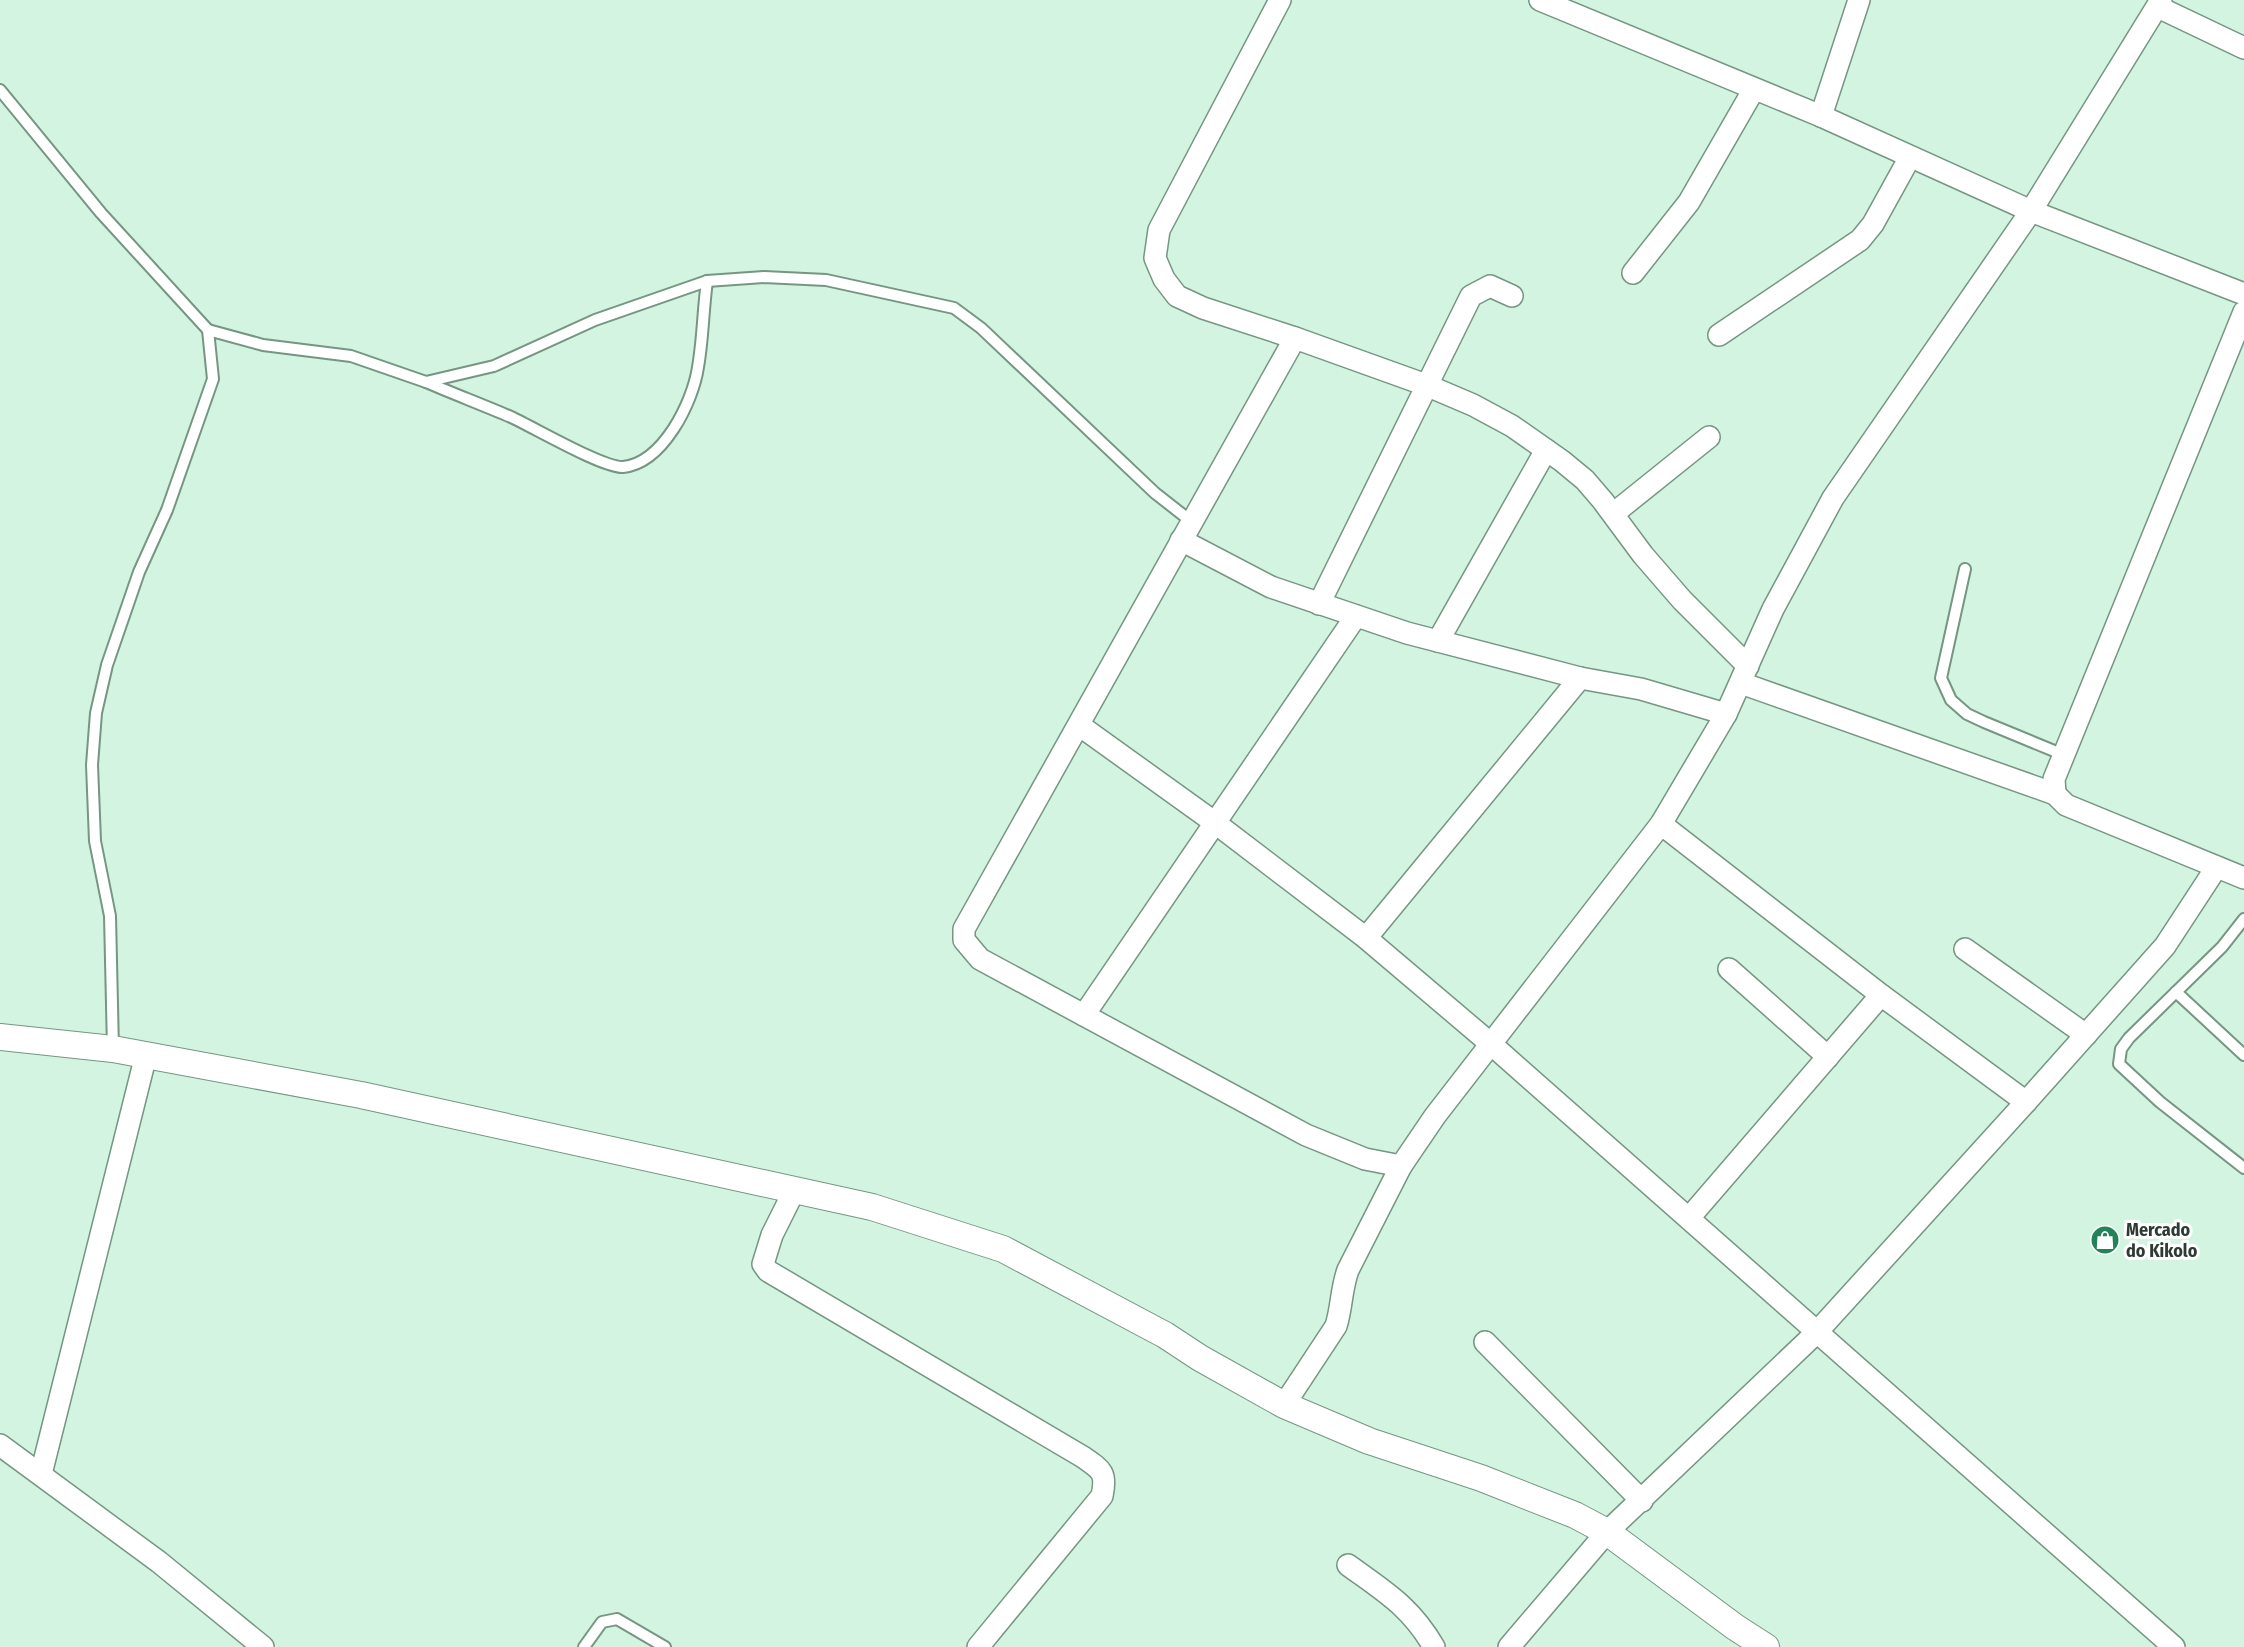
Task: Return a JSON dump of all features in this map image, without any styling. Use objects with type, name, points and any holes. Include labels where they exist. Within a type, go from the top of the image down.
[{"type":"street","points":[[1280,0],[1179,188],[1159,230],[1155,258],[1164,279],[1177,296],[1203,308],[1295,338],[1426,386],[1512,426],[1585,480],[1745,674],[2055,794],[2066,805],[2216,868],[2244,877]]},
{"type":"street","points":[[1540,0],[1821,116],[2031,211],[2244,294]]},
{"type":"street","points":[[1821,116],[1859,0]]},
{"type":"street","points":[[1284,1405],[1336,1326],[1341,1311],[1342,1287],[1348,1270],[1401,1166],[1435,1116],[1661,825],[1726,714],[1773,609],[1833,498],[2031,211],[2160,2],[2244,48]]},
{"type":"street","points":[[1633,273],[1689,202],[1754,89]]},
{"type":"street","points":[[1719,335],[1860,240],[1873,224],[1910,157]]},
{"type":"street","points":[[1319,604],[1471,296],[1490,286],[1512,296]]},
{"type":"street","points":[[2055,794],[2054,779],[2244,312]]},
{"type":"street","points":[[1295,338],[964,929],[964,940],[969,950],[980,959],[1306,1135],[1365,1159],[1401,1166]]},
{"type":"street","points":[[1613,514],[1709,437]]},
{"type":"street","points":[[1438,641],[1546,450]]},
{"type":"street","points":[[1187,531],[1270,587],[1319,604],[1438,641],[1580,678],[1641,689],[1726,714]]},
{"type":"street","points":[[1084,1015],[1356,616]]},
{"type":"street","points":[[1366,938],[1580,678]]},
{"type":"street","points":[[1079,725],[1214,822],[1366,938],[1491,1044],[2174,1647]]},
{"type":"street","points":[[1661,825],[1881,995],[2026,1102]]},
{"type":"street","points":[[1509,1647],[1607,1532],[1816,1333],[2026,1102],[2165,946],[2216,868]]},
{"type":"street","points":[[1965,949],[2086,1035]]},
{"type":"street","points":[[1729,969],[1828,1057]]},
{"type":"street","points":[[1689,1218],[1881,995]]},
{"type":"street","points":[[0,1037],[113,1049],[361,1095],[872,1207],[1003,1249],[1165,1335],[1284,1405],[1369,1441],[1535,1498],[1607,1532],[1735,1628],[1766,1647]]},
{"type":"street","points":[[41,1474],[146,1055]]},
{"type":"street","points":[[795,1191],[766,1251],[763,1264],[768,1271],[1083,1457],[1099,1468],[1105,1480],[1102,1496],[978,1647]]},
{"type":"street","points":[[1485,1342],[1642,1501]]},
{"type":"street","points":[[0,1445],[159,1562],[263,1647]]},
{"type":"street","points":[[1348,1565],[1404,1605],[1422,1627],[1434,1647]]},
{"type":"lane","points":[[0,90],[101,213],[208,330],[263,345],[351,356],[426,382],[510,417],[599,460],[621,467],[636,463],[654,452],[676,428],[698,369],[707,281]]},
{"type":"lane","points":[[426,382],[494,366],[595,320],[707,281],[764,277],[826,280],[954,308],[981,328],[1155,493],[1187,531]]},
{"type":"lane","points":[[113,1049],[110,916],[95,841],[93,765],[96,713],[107,665],[139,572],[167,510],[213,379],[208,330]]},
{"type":"lane","points":[[1965,569],[1941,678],[1951,700],[1967,714],[1983,722],[2064,755]]},
{"type":"lane","points":[[2244,919],[2222,947],[2129,1038],[2121,1049],[2120,1064],[2160,1102],[2244,1168]]},
{"type":"lane","points":[[2176,992],[2244,1055]]},
{"type":"lane","points":[[584,1647],[602,1622],[617,1619],[665,1647]]},
{"type":"place","name":"Mercado do Kikolo","points":[[2105,1240]]}]
